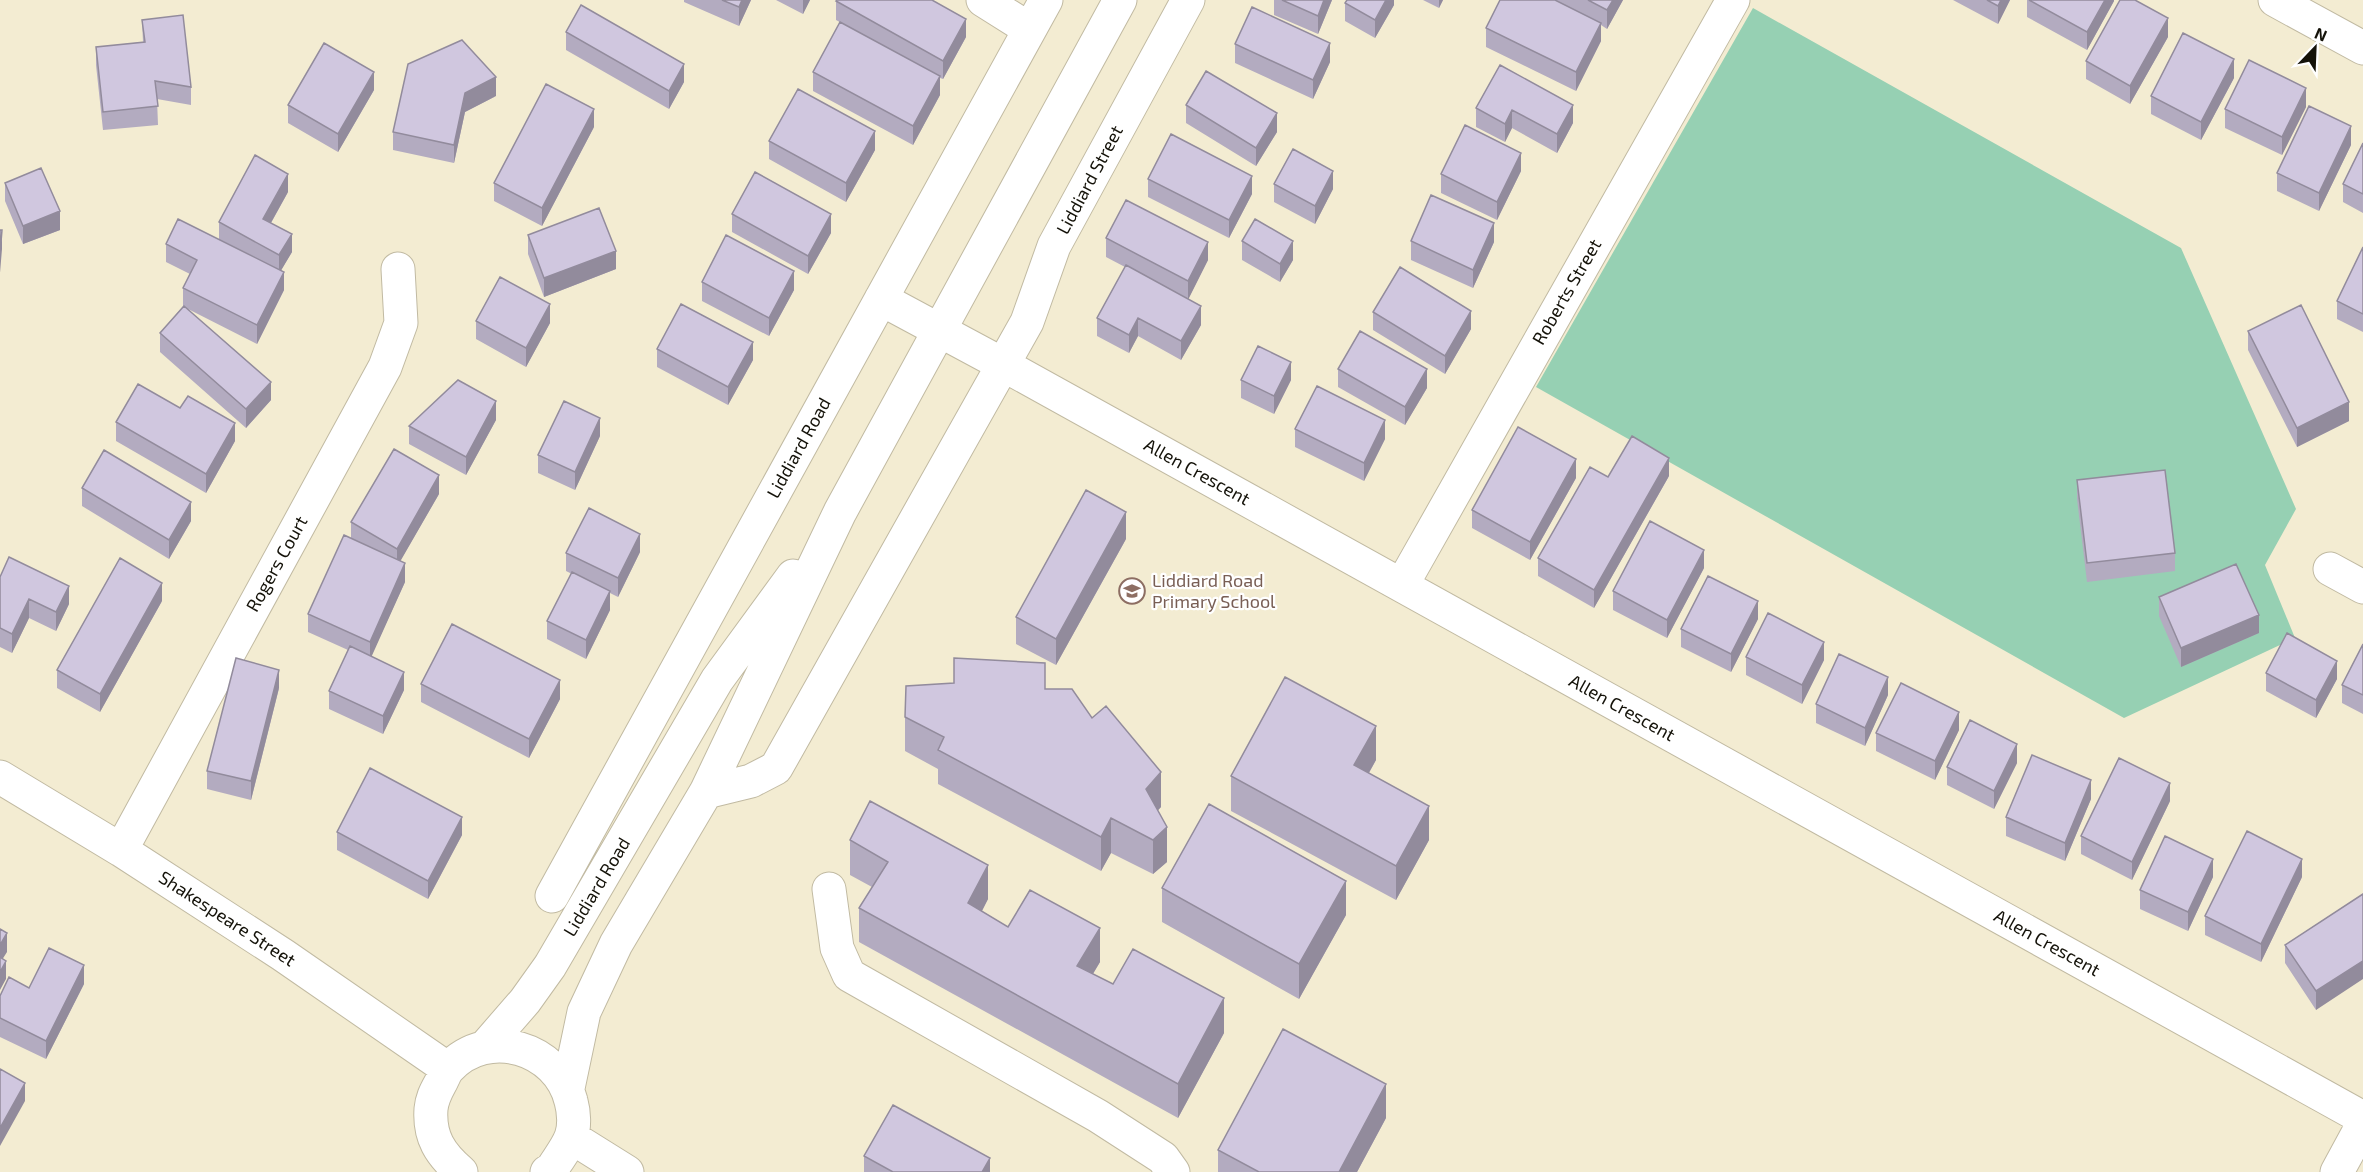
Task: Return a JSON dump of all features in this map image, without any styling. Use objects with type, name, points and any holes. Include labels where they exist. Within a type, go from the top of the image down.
[{"type":"street","points":[[983,0],[1029,29]]},
{"type":"street","name":"Liddiard Road","points":[[552,896],[1046,0]]},
{"type":"street","name":"Liddiard Road","points":[[568,1088],[584,1012],[611,953],[706,792],[840,512],[1120,0]]},
{"type":"street","name":"Liddiard Street","points":[[1002,364],[1027,322],[1054,246],[1188,0]]},
{"type":"street","name":"Roberts Street","points":[[1402,585],[1733,0]]},
{"type":"street","points":[[2275,0],[2363,48]]},
{"type":"street","name":"Rogers Court","points":[[121,850],[385,367],[401,323],[398,269]]},
{"type":"street","name":"Allen Crescent","points":[[881,299],[2363,1118]]},
{"type":"street","points":[[706,792],[751,781],[776,768],[1002,364]]},
{"type":"street","name":"Liddiard Road","points":[[484,1047],[525,1001],[550,966],[717,680],[840,512]]},
{"type":"street","points":[[2330,569],[2363,587]]},
{"type":"street","name":"Shakespeare Street","points":[[0,777],[121,850],[283,955],[448,1069]]},
{"type":"street","points":[[829,889],[837,948],[849,975],[1098,1116],[1163,1158],[1173,1172]]},
{"type":"street","points":[[461,1172],[432,1159],[430,1124],[432,1099],[448,1069],[468,1053],[484,1047],[509,1045],[536,1054],[556,1069],[568,1088],[574,1112],[571,1137],[552,1171]]},
{"type":"street","points":[[2337,1172],[2363,1124]]},
{"type":"street","points":[[571,1137],[627,1172]]},
{"type":"green space","points":[[1753,8],[2181,248],[2296,509],[2265,565],[2295,638],[2124,718],[1536,387]]},
{"type":"building","points":[[722,0],[742,0],[739,7]]},
{"type":"building","points":[[837,0],[932,0],[966,19],[943,61]]},
{"type":"building","points":[[1282,0],[1324,0],[1318,16]]},
{"type":"building","points":[[1347,0],[1386,0],[1375,20],[1345,3]]},
{"type":"building","points":[[1500,0],[1555,0],[1601,23],[1576,72],[1486,28]]},
{"type":"building","points":[[1588,0],[1613,0],[1607,10]]},
{"type":"building","points":[[1987,0],[2001,0],[1998,6]]},
{"type":"building","points":[[2029,0],[2105,0],[2087,32]]},
{"type":"building","points":[[2120,0],[2135,0],[2168,18],[2130,86],[2086,61]]},
{"type":"building","points":[[581,5],[684,64],[669,91],[566,32]]},
{"type":"building","points":[[1252,7],[1330,43],[1313,80],[1235,44]]},
{"type":"building","points":[[183,15],[191,87],[155,81],[158,106],[103,112],[96,47],[145,42],[142,20]]},
{"type":"building","points":[[840,22],[940,76],[913,126],[813,72]]},
{"type":"building","points":[[2183,33],[2234,59],[2201,122],[2151,96]]},
{"type":"building","points":[[462,40],[496,77],[465,93],[454,145],[393,132],[408,64]]},
{"type":"building","points":[[324,43],[374,72],[338,134],[288,105]]},
{"type":"building","points":[[2249,60],[2306,88],[2282,137],[2225,109]]},
{"type":"building","points":[[1500,65],[1573,105],[1557,134],[1512,110],[1505,124],[1476,108]]},
{"type":"building","points":[[1206,71],[1277,113],[1256,148],[1186,105]]},
{"type":"building","points":[[546,84],[594,109],[542,208],[494,183]]},
{"type":"building","points":[[798,89],[875,131],[846,183],[769,141]]},
{"type":"building","points":[[2309,106],[2351,126],[2319,193],[2277,173]]},
{"type":"building","points":[[1465,125],[1521,153],[1497,202],[1441,174]]},
{"type":"building","points":[[1171,134],[1252,176],[1229,220],[1148,179]]},
{"type":"building","points":[[2363,143],[2363,194],[2343,184]]},
{"type":"building","points":[[1293,149],[1333,171],[1315,206],[1274,184]]},
{"type":"building","points":[[255,155],[288,174],[263,219],[292,234],[279,255],[219,222]]},
{"type":"building","points":[[41,168],[60,211],[23,226],[5,183]]},
{"type":"building","points":[[755,172],[831,214],[808,256],[732,214]]},
{"type":"building","points":[[1431,195],[1494,223],[1473,270],[1411,241]]},
{"type":"building","points":[[1126,200],[1208,242],[1188,281],[1106,238]]},
{"type":"building","points":[[599,208],[616,251],[544,278],[528,235]]},
{"type":"building","points":[[178,219],[284,272],[257,325],[183,288],[197,260],[166,244]]},
{"type":"building","points":[[1255,219],[1293,241],[1280,264],[1242,241]]},
{"type":"building","points":[[0,230],[2,230],[0,254]]},
{"type":"building","points":[[726,235],[794,271],[769,318],[702,282]]},
{"type":"building","points":[[2363,247],[2363,314],[2337,301]]},
{"type":"building","points":[[1126,265],[1201,306],[1181,341],[1138,318],[1129,335],[1097,318]]},
{"type":"building","points":[[1400,267],[1471,311],[1445,356],[1373,312]]},
{"type":"building","points":[[500,277],[550,304],[526,348],[476,321]]},
{"type":"building","points":[[681,304],[753,342],[728,387],[657,349]]},
{"type":"building","points":[[2301,305],[2349,402],[2297,428],[2248,331]]},
{"type":"building","points":[[184,306],[271,382],[246,409],[160,333]]},
{"type":"building","points":[[1360,331],[1427,369],[1405,407],[1338,369]]},
{"type":"building","points":[[1258,346],[1291,362],[1274,396],[1241,380]]},
{"type":"building","points":[[458,380],[496,401],[466,457],[409,426]]},
{"type":"building","points":[[138,384],[180,408],[188,396],[235,423],[206,474],[116,422]]},
{"type":"building","points":[[1317,386],[1385,420],[1364,463],[1295,429]]},
{"type":"building","points":[[564,401],[600,418],[575,472],[538,455]]},
{"type":"building","points":[[1518,427],[1576,459],[1530,542],[1472,510]]},
{"type":"building","points":[[1632,436],[1669,458],[1594,590],[1538,558],[1590,467],[1608,477]]},
{"type":"building","points":[[394,449],[439,475],[397,549],[351,522]]},
{"type":"building","points":[[104,450],[191,502],[169,540],[82,488]]},
{"type":"building","points":[[2165,470],[2175,553],[2087,563],[2077,480]]},
{"type":"building","points":[[1086,490],[1126,512],[1056,639],[1016,617]]},
{"type":"building","points":[[589,508],[640,534],[618,578],[566,553]]},
{"type":"building","points":[[1650,521],[1704,550],[1667,620],[1613,591]]},
{"type":"building","points":[[344,535],[405,563],[370,642],[308,614]]},
{"type":"building","points":[[9,557],[69,586],[56,612],[29,599],[12,634],[0,628],[0,577]]},
{"type":"building","points":[[120,558],[162,583],[100,694],[57,670]]},
{"type":"building","points":[[2236,564],[2259,615],[2181,648],[2159,597]]},
{"type":"building","points":[[572,572],[610,591],[586,640],[547,621]]},
{"type":"building","points":[[1708,576],[1758,601],[1731,654],[1681,629]]},
{"type":"building","points":[[1768,613],[1824,642],[1802,685],[1746,657]]},
{"type":"building","points":[[452,624],[560,680],[529,739],[421,684]]},
{"type":"building","points":[[2287,633],[2337,661],[2316,700],[2266,673]]},
{"type":"building","points":[[2363,644],[2363,695],[2342,685]]},
{"type":"building","points":[[350,646],[404,672],[383,716],[329,691]]},
{"type":"building","points":[[1839,654],[1888,677],[1865,728],[1816,704]]},
{"type":"building","points":[[236,658],[279,670],[251,781],[207,771]]},
{"type":"building","points":[[954,658],[1045,663],[1045,689],[1072,689],[1092,718],[1106,706],[1161,772],[1146,789],[1167,827],[1153,840],[1111,818],[1101,837],[938,750],[944,737],[905,717],[906,686],[954,683]]},
{"type":"building","points":[[1285,677],[1376,726],[1354,765],[1429,806],[1396,866],[1231,776]]},
{"type":"building","points":[[1901,683],[1959,712],[1935,761],[1876,733]]},
{"type":"building","points":[[1970,720],[2017,744],[1994,791],[1947,767]]},
{"type":"building","points":[[2032,755],[2091,780],[2065,843],[2006,817]]},
{"type":"building","points":[[2119,758],[2170,783],[2132,862],[2081,836]]},
{"type":"building","points":[[370,768],[462,817],[428,881],[337,832]]},
{"type":"building","points":[[870,801],[988,865],[968,903],[1008,927],[1030,890],[1100,928],[1077,966],[1113,984],[1133,949],[1224,998],[1178,1084],[859,908],[888,862],[850,840]]},
{"type":"building","points":[[1209,804],[1346,881],[1299,964],[1162,888]]},
{"type":"building","points":[[2247,831],[2302,859],[2261,944],[2205,916]]},
{"type":"building","points":[[2165,836],[2213,859],[2188,912],[2140,890]]},
{"type":"building","points":[[2363,894],[2363,961],[2316,991],[2285,945]]},
{"type":"building","points":[[0,929],[7,933],[0,945]]},
{"type":"building","points":[[49,948],[84,965],[46,1041],[0,1018],[0,996],[9,977],[29,988]]},
{"type":"building","points":[[0,957],[6,961],[0,972]]},
{"type":"building","points":[[1283,1029],[1386,1084],[1339,1172],[1259,1172],[1218,1150]]},
{"type":"building","points":[[0,1069],[25,1083],[0,1128]]},
{"type":"building","points":[[893,1105],[990,1158],[982,1172],[893,1172],[864,1156]]},
{"type":"place","name":"Liddiard Road Primary School","points":[[1132,591]]}]
